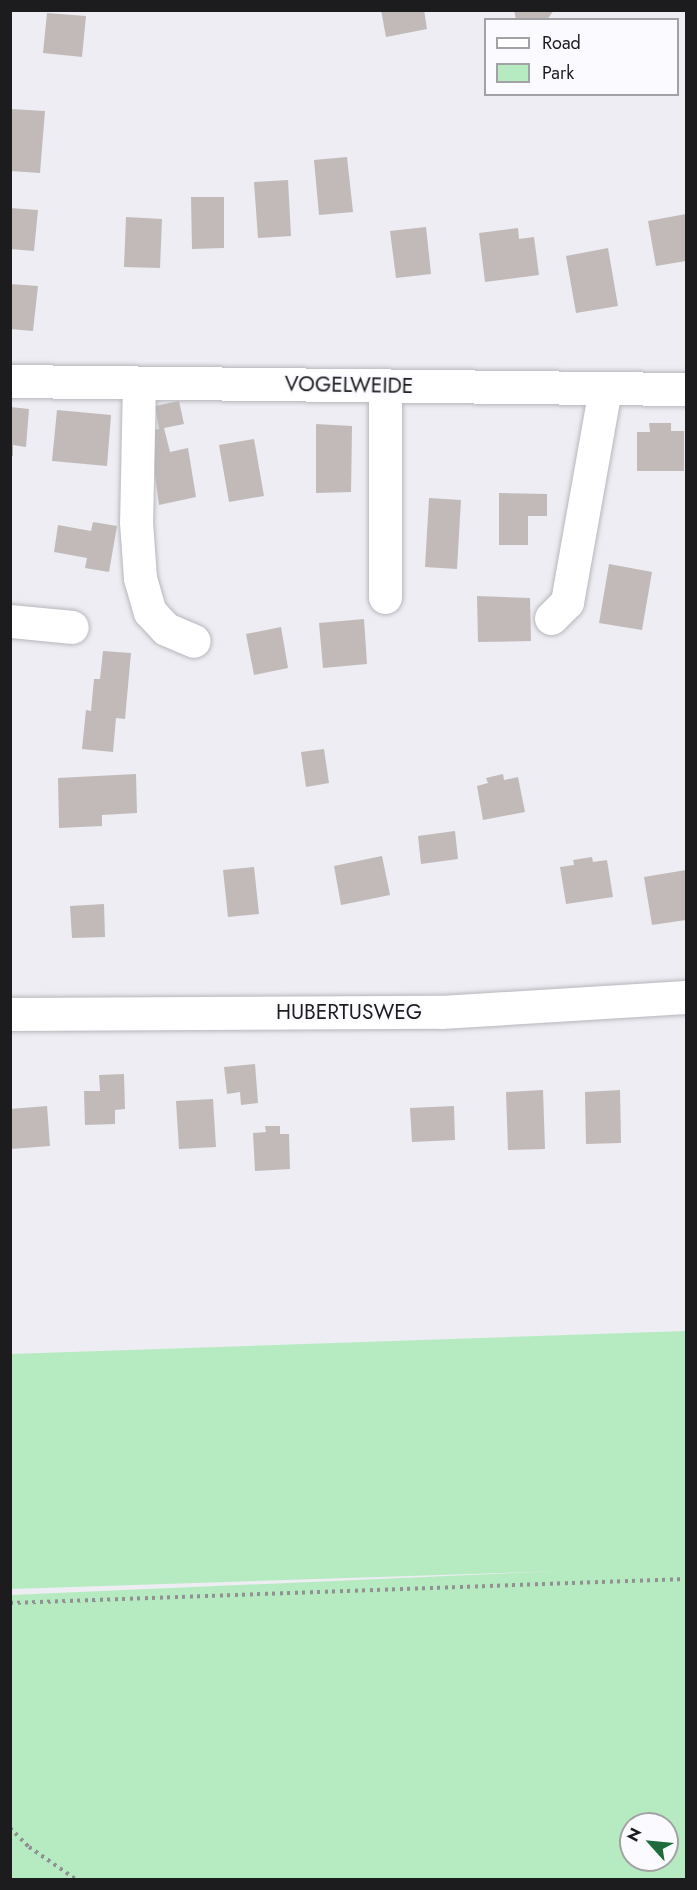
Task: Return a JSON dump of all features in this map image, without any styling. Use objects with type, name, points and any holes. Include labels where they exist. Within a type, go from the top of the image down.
[{"type":"street","name":"VOGELWEIDE","points":[[10,381],[687,389]]},
{"type":"street","points":[[139,383],[136,522],[140,578],[150,612],[166,629],[194,641]]},
{"type":"street","points":[[384,597],[385,386]]},
{"type":"street","points":[[551,618],[567,602],[605,388]]},
{"type":"street","points":[[10,621],[72,627]]},
{"type":"street","name":"HUBERTUSWEG","points":[[10,1014],[441,1012],[687,997]]},
{"type":"path","points":[[10,1603],[687,1579]]},
{"type":"path","points":[[10,1828],[29,1847],[77,1880]]},
{"type":"green space","points":[[686,1331],[686,1879],[11,1879],[11,1595],[562,1571],[11,1589],[11,1354]]},
{"type":"building","points":[[381,10],[424,10],[427,29],[386,37]]},
{"type":"building","points":[[514,10],[554,10],[548,18],[516,18]]},
{"type":"building","points":[[47,13],[86,16],[82,57],[43,53]]},
{"type":"building","points":[[11,109],[45,111],[40,173],[10,171]]},
{"type":"building","points":[[347,157],[353,212],[319,215],[314,160]]},
{"type":"building","points":[[288,180],[291,236],[258,238],[254,182]]},
{"type":"building","points":[[191,197],[224,197],[224,248],[192,249]]},
{"type":"building","points":[[10,208],[38,210],[34,251],[10,249]]},
{"type":"building","points":[[686,214],[686,261],[656,266],[648,221]]},
{"type":"building","points":[[126,217],[162,219],[160,268],[124,267]]},
{"type":"building","points":[[426,227],[431,274],[396,278],[390,231]]},
{"type":"building","points":[[518,228],[519,239],[534,237],[539,275],[485,282],[479,233]]},
{"type":"building","points":[[608,248],[618,306],[576,313],[566,256]]},
{"type":"building","points":[[10,284],[38,286],[33,331],[10,329]]},
{"type":"building","points":[[179,401],[184,424],[164,428],[170,452],[188,448],[196,497],[159,505],[149,431],[159,429],[155,406]]},
{"type":"building","points":[[10,407],[29,409],[26,447],[13,445],[13,456],[10,456]]},
{"type":"building","points":[[57,410],[111,415],[107,466],[52,461]]},
{"type":"building","points":[[649,423],[671,423],[671,431],[684,431],[684,471],[637,471],[637,432],[650,432]]},
{"type":"building","points":[[316,424],[352,426],[351,492],[316,493]]},
{"type":"building","points":[[254,439],[264,496],[229,502],[219,445]]},
{"type":"building","points":[[499,493],[547,494],[547,516],[528,516],[528,545],[499,545]]},
{"type":"building","points":[[429,498],[461,500],[457,569],[425,567]]},
{"type":"building","points":[[93,522],[117,526],[109,572],[85,568],[87,558],[54,552],[58,525],[91,531]]},
{"type":"building","points":[[609,564],[652,572],[642,630],[599,623]]},
{"type":"building","points":[[477,596],[530,598],[531,641],[478,642]]},
{"type":"building","points":[[364,619],[367,664],[323,668],[319,623]]},
{"type":"building","points":[[281,627],[288,668],[254,675],[246,634]]},
{"type":"building","points":[[103,651],[131,653],[125,719],[116,718],[113,752],[82,749],[86,710],[91,711],[94,679],[100,679]]},
{"type":"building","points":[[324,749],[329,783],[306,787],[301,752]]},
{"type":"building","points":[[136,774],[137,813],[102,815],[102,826],[59,828],[58,778]]},
{"type":"building","points":[[503,774],[504,780],[518,777],[525,812],[483,820],[477,786],[488,783],[486,778]]},
{"type":"building","points":[[455,831],[458,859],[421,864],[418,836]]},
{"type":"building","points":[[382,856],[390,895],[341,905],[334,866]]},
{"type":"building","points":[[592,857],[593,862],[607,860],[613,897],[566,904],[560,867],[574,865],[573,860]]},
{"type":"building","points":[[254,867],[259,914],[228,917],[223,870]]},
{"type":"building","points":[[686,870],[686,920],[652,925],[644,877]]},
{"type":"building","points":[[104,904],[105,937],[72,938],[70,906]]},
{"type":"building","points":[[255,1064],[258,1103],[241,1105],[240,1092],[227,1094],[224,1067]]},
{"type":"building","points":[[124,1074],[125,1109],[115,1110],[115,1124],[85,1125],[84,1091],[100,1091],[99,1075]]},
{"type":"building","points":[[543,1090],[545,1149],[508,1150],[506,1092]]},
{"type":"building","points":[[620,1090],[621,1143],[586,1144],[585,1092]]},
{"type":"building","points":[[213,1099],[216,1147],[179,1149],[176,1101]]},
{"type":"building","points":[[47,1106],[50,1146],[11,1149],[10,1109]]},
{"type":"building","points":[[454,1106],[455,1140],[412,1142],[410,1108]]},
{"type":"building","points":[[265,1126],[280,1126],[280,1134],[289,1134],[290,1169],[255,1171],[253,1133],[266,1132]]}]
